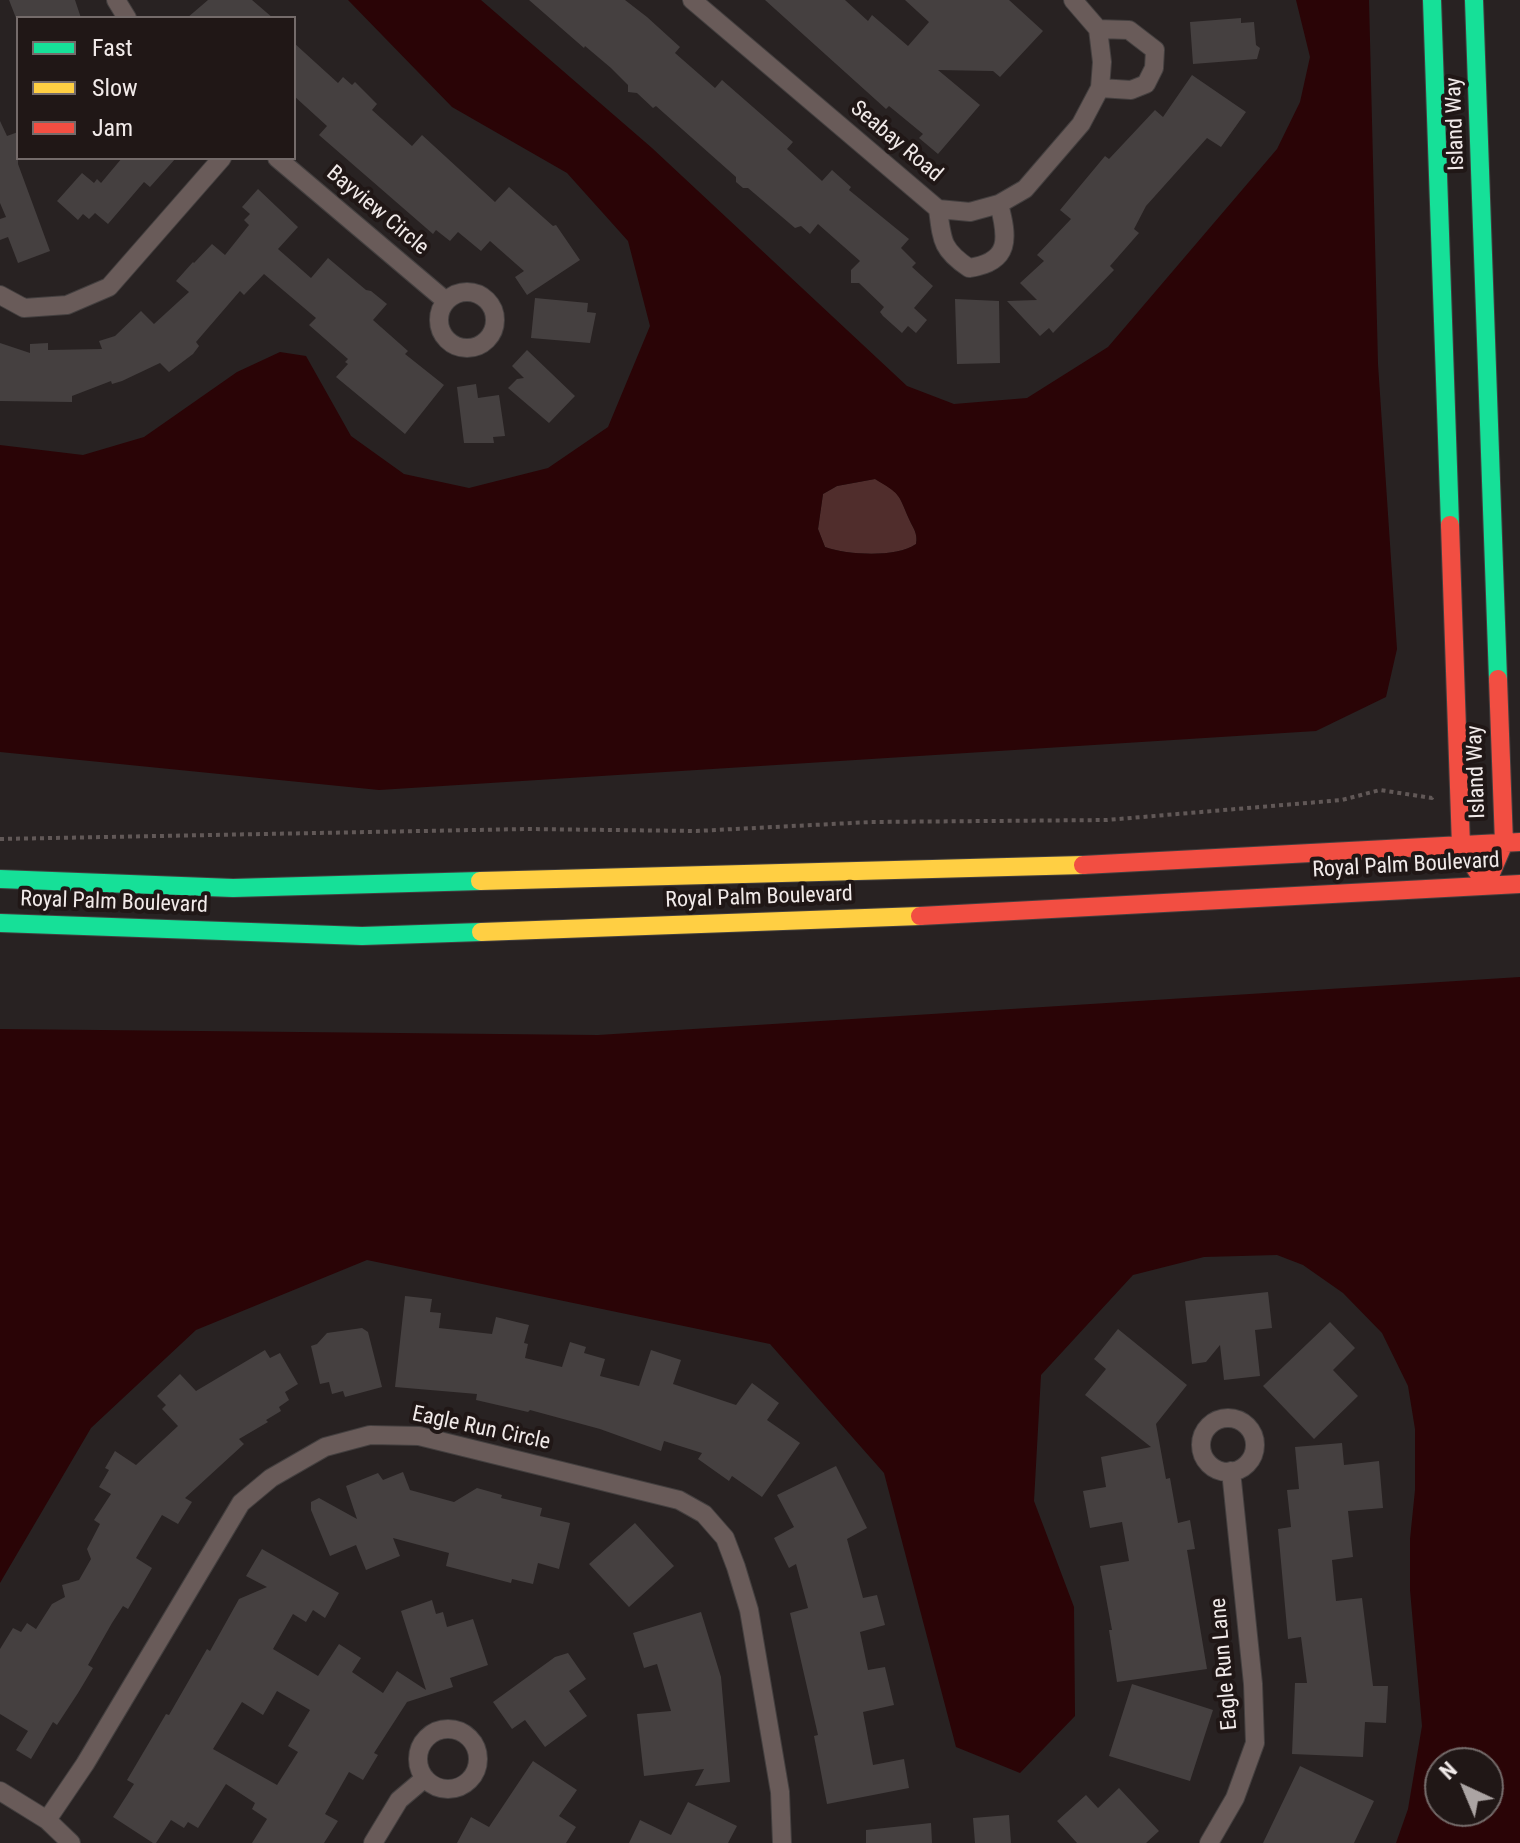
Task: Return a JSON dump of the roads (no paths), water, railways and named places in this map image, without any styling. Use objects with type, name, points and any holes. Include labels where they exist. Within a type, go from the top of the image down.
[{"type":"main road","name":"Island Way","points":[[1432,0],[1461,846],[1486,885],[1512,842],[1474,0]]},
{"type":"main road","name":"Royal Palm Boulevard","points":[[0,879],[233,888],[1079,865],[1512,842]]},
{"type":"main road","name":"Royal Palm Boulevard","points":[[0,923],[362,936],[1014,913],[1520,884]]},
{"type":"street","name":"Seabay Road","points":[[692,0],[938,209],[970,212],[999,204],[1025,189],[1081,124],[1100,88],[1102,62],[1098,29]]},
{"type":"street","points":[[1073,0],[1098,29],[1129,30],[1155,50],[1154,68],[1146,84],[1131,90],[1100,88]]},
{"type":"street","points":[[0,295],[24,308],[67,305],[109,287],[220,160]]},
{"type":"street","name":"Bayview Circle","points":[[279,160],[446,301]]},
{"type":"street","points":[[938,209],[942,242],[951,256],[969,268],[986,265],[1001,254],[1007,234],[999,204]]},
{"type":"street","name":"Eagle Run Circle","points":[[47,1820],[85,1764],[241,1503],[271,1478],[325,1447],[370,1435],[419,1436],[679,1500],[704,1514],[725,1538],[749,1610],[780,1792],[782,1843]]},
{"type":"street","name":"Eagle Run Lane","points":[[1209,1843],[1235,1798],[1255,1743],[1253,1684],[1231,1471]]},
{"type":"street","points":[[373,1843],[399,1800],[425,1778]]},
{"type":"street","points":[[0,1791],[47,1820],[71,1843]]}]
